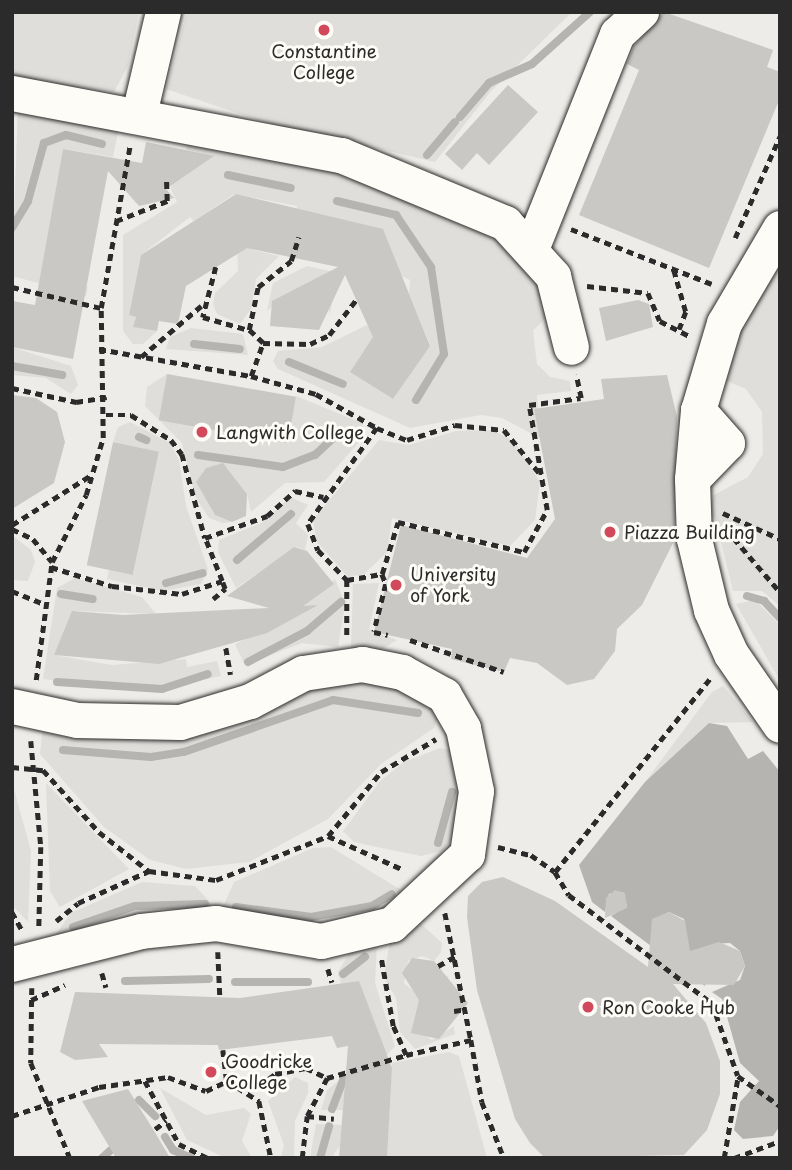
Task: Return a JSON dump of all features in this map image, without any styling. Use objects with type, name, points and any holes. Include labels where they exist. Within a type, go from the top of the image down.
[{"type":"street","points":[[139,114],[163,12]]},
{"type":"street","points":[[531,249],[617,33],[641,12]]},
{"type":"street","points":[[12,93],[139,114],[386,169],[505,223],[553,276],[571,346]]},
{"type":"street","points":[[780,228],[724,323],[698,410],[692,479],[694,540],[711,610],[731,654],[780,725]]},
{"type":"street","points":[[23,708],[77,720],[180,722],[250,701],[303,673],[362,664],[422,681],[444,695],[463,728],[476,791],[476,819],[461,862],[433,890],[381,927],[321,941],[216,923],[141,931],[24,963]]},
{"type":"path","points":[[69,1158],[31,1063],[27,1024],[24,963],[42,908],[34,765],[23,708],[52,565],[93,475],[106,415],[107,397],[99,349],[101,307],[115,221],[139,114]]},
{"type":"path","points":[[731,248],[780,136]]},
{"type":"path","points":[[115,221],[167,201],[166,177]]},
{"type":"path","points":[[531,249],[564,226],[715,285],[720,273]]},
{"type":"path","points":[[249,330],[258,287],[291,261],[299,237]]},
{"type":"path","points":[[141,357],[202,306],[216,267]]},
{"type":"path","points":[[674,269],[687,313],[679,330]]},
{"type":"path","points":[[553,276],[648,293],[660,321],[700,340]]},
{"type":"path","points":[[12,287],[101,307]]},
{"type":"path","points":[[202,306],[209,324],[249,330],[263,343],[310,344],[329,335],[356,300]]},
{"type":"path","points":[[251,376],[263,343]]},
{"type":"path","points":[[504,672],[450,659],[452,649],[374,632],[386,584],[382,574],[398,522],[524,552],[544,523],[542,477],[529,405],[581,398],[571,346]]},
{"type":"path","points":[[99,349],[251,376],[316,394],[377,428],[407,440],[455,425],[504,430],[542,477]]},
{"type":"path","points":[[12,388],[76,402],[107,397]]},
{"type":"path","points":[[106,415],[131,415],[171,440],[182,454],[205,538],[225,589],[213,599]]},
{"type":"path","points":[[342,665],[351,601],[347,580],[318,550],[308,524],[323,497],[377,428]]},
{"type":"path","points":[[93,475],[12,527],[33,539],[52,565],[152,593],[182,594],[222,581]]},
{"type":"path","points":[[205,538],[267,516],[295,491],[323,497]]},
{"type":"path","points":[[780,539],[710,507],[780,592]]},
{"type":"path","points":[[347,580],[382,574]]},
{"type":"path","points":[[12,590],[44,604]]},
{"type":"path","points":[[555,872],[731,654]]},
{"type":"path","points":[[34,765],[99,832],[149,871],[216,880],[328,836],[381,772],[463,728]]},
{"type":"path","points":[[12,767],[34,765]]},
{"type":"path","points":[[328,836],[405,870],[433,890],[450,922],[482,1102],[503,1158]]},
{"type":"path","points":[[405,870],[430,872],[461,862],[486,846],[512,849],[555,872],[569,895],[712,1003],[738,1076],[724,1158]]},
{"type":"path","points":[[24,963],[62,914],[149,871]]},
{"type":"path","points":[[216,923],[220,996]]},
{"type":"path","points":[[381,927],[381,977],[406,1055]]},
{"type":"path","points":[[438,966],[456,956]]},
{"type":"path","points":[[454,1011],[466,1009]]},
{"type":"path","points":[[12,1116],[50,1106],[99,1087],[167,1077],[206,1091],[227,1081],[259,1086],[275,1074],[306,1068],[327,1078],[471,1040]]},
{"type":"path","points":[[223,1050],[227,1081]]},
{"type":"path","points":[[738,1076],[780,1106]]},
{"type":"path","points":[[302,1158],[307,1116],[327,1078]]},
{"type":"path","points":[[145,1081],[179,1144],[207,1158]]},
{"type":"path","points":[[227,1081],[259,1101],[271,1158]]},
{"type":"path","points":[[307,1116],[334,1119]]},
{"type":"path","points":[[155,1129],[166,1121]]},
{"type":"path","points":[[734,1158],[780,1141]]},
{"type":"shaded area","name":"University of York","points":[[12,12],[780,12],[780,1158],[12,1158]]},
{"type":"shaded area","points":[[12,12],[139,12],[128,66],[114,92],[12,79]]},
{"type":"shaded area","points":[[187,12],[572,12],[491,91],[435,162],[264,122],[166,89]]},
{"type":"shaded area","points":[[18,104],[120,122],[113,157],[63,149],[40,278],[88,287],[86,296],[12,276]]},
{"type":"shaded area","points":[[190,133],[285,151],[485,225],[540,282],[551,312],[533,331],[537,364],[550,377],[570,381],[571,391],[537,395],[540,438],[502,418],[481,415],[410,428],[278,369],[273,361],[278,351],[322,347],[367,325],[378,333],[376,346],[368,345],[350,372],[393,399],[430,345],[409,294],[410,280],[293,227],[297,206],[234,194],[194,221],[190,217],[141,255],[129,315],[136,317],[134,327],[157,331],[143,344],[133,344],[123,331],[123,235],[177,202],[171,189],[174,176],[181,179],[205,161],[202,154],[186,150]]},
{"type":"shaded area","points":[[251,240],[253,250],[279,256],[256,279],[251,309],[240,324],[217,314],[213,304],[215,293],[238,271],[237,243]]},
{"type":"shaded area","points":[[780,258],[780,606],[762,591],[733,591],[715,517],[705,517],[714,495],[748,477],[763,454],[762,412],[746,389],[725,380],[725,352]]},
{"type":"shaded area","points":[[307,266],[338,273],[330,314],[327,306],[282,296],[267,311],[273,283]]},
{"type":"shaded area","points":[[191,328],[243,334],[248,355],[166,349],[170,337]]},
{"type":"shaded area","points":[[12,347],[71,366],[78,385],[71,394],[46,378],[12,375]]},
{"type":"shaded area","points":[[167,374],[160,420],[288,442],[296,396],[362,423],[366,434],[324,482],[285,483],[251,512],[247,494],[227,468],[206,468],[196,482],[215,515],[232,522],[222,523],[209,518],[196,498],[182,443],[145,406],[147,387]]},
{"type":"shaded area","points":[[130,422],[170,443],[179,460],[186,506],[208,569],[201,584],[163,591],[107,579],[109,570],[133,575],[159,452],[113,442],[118,427]]},
{"type":"shaded area","points":[[492,430],[514,441],[540,482],[535,520],[510,546],[392,518],[387,552],[364,574],[348,577],[317,542],[313,520],[379,440],[409,445],[456,431]]},
{"type":"shaded area","points":[[290,497],[308,505],[296,523],[308,535],[305,550],[296,547],[236,588],[218,552],[219,540],[261,523]]},
{"type":"shaded area","points":[[12,535],[31,550],[35,562],[28,581],[12,580]]},
{"type":"shaded area","points":[[75,578],[142,597],[156,614],[74,611],[54,655],[112,665],[186,659],[187,667],[217,661],[221,676],[149,691],[43,679],[57,588]]},
{"type":"shaded area","points":[[335,579],[345,604],[338,647],[302,643],[245,665],[235,644],[277,626]]},
{"type":"shaded area","points":[[379,583],[369,630],[397,640],[374,654],[351,649],[353,584]]},
{"type":"shaded area","points":[[755,600],[780,625],[780,681],[736,604]]},
{"type":"shaded area","points":[[361,674],[442,708],[434,728],[381,764],[328,819],[249,862],[186,869],[150,860],[104,827],[40,754],[43,725],[261,702]]},
{"type":"shaded area","points":[[723,686],[753,722],[709,723],[645,782],[712,692]]},
{"type":"shaded area","points":[[709,723],[727,726],[748,759],[763,751],[780,772],[780,1126],[773,1136],[743,1139],[734,1130],[740,1102],[759,1081],[740,1063],[722,999],[712,992],[740,980],[745,966],[740,951],[730,943],[712,944],[705,986],[662,954],[687,936],[684,919],[669,912],[656,918],[655,949],[611,916],[627,906],[623,892],[609,894],[605,912],[592,902],[579,865],[645,782]]},
{"type":"shaded area","points":[[440,748],[454,751],[462,763],[458,833],[442,851],[421,856],[391,850],[354,842],[343,831],[380,781],[404,762]]},
{"type":"shaded area","points":[[12,782],[31,851],[28,922],[12,905]]},
{"type":"shaded area","points":[[46,783],[129,869],[60,907],[50,891]]},
{"type":"shaded area","points":[[331,847],[401,890],[405,901],[339,929],[223,907],[234,882],[313,848]]},
{"type":"shaded area","points":[[142,882],[195,886],[212,904],[206,916],[49,944],[71,913]]},
{"type":"shaded area","points":[[418,921],[442,943],[441,952],[434,961],[422,956],[408,961],[404,983],[416,993],[448,976],[452,1003],[421,1001],[414,1028],[432,1040],[454,1026],[455,1034],[415,1049],[400,1032],[396,998],[384,978],[390,940]]},
{"type":"shaded area","points":[[377,943],[375,983],[395,1046],[384,1058],[359,981],[341,984],[338,972],[353,947]]},
{"type":"shaded area","points":[[449,1052],[459,1056],[487,1158],[387,1158],[392,1063]]},
{"type":"shaded area","points":[[346,1075],[343,1110],[321,1110],[327,1090]]},
{"type":"shaded area","points":[[295,1077],[308,1083],[308,1093],[295,1121],[294,1158],[281,1158],[284,1145],[268,1101]]},
{"type":"shaded area","points":[[160,1088],[206,1115],[244,1108],[251,1114],[242,1141],[252,1158],[226,1158],[187,1140]]},
{"type":"shaded area","points":[[316,1124],[342,1125],[340,1146],[331,1158],[310,1158]]},
{"type":"building","points":[[664,12],[773,50],[767,67],[780,72],[780,98],[709,268],[579,215],[639,70],[627,64],[634,46]]},
{"type":"building","points":[[508,85],[538,112],[489,165],[477,153],[462,170],[445,154]]},
{"type":"building","points":[[146,142],[214,156],[166,189],[174,198],[139,206],[108,171],[73,359],[12,347],[12,301],[35,305],[63,149],[142,163]]},
{"type":"building","points":[[236,194],[383,229],[430,346],[393,399],[350,372],[373,337],[345,275],[319,330],[270,326],[272,301],[338,267],[247,248],[186,286],[178,324],[159,321],[157,331],[133,327],[136,317],[129,315],[141,255]]},
{"type":"building","points":[[638,300],[649,304],[653,327],[606,341],[599,308]]},
{"type":"building","points":[[167,374],[296,397],[288,443],[159,420]]},
{"type":"building","name":"Piazza Building","points":[[667,375],[677,417],[674,541],[642,605],[617,629],[615,651],[594,679],[567,685],[537,663],[510,658],[504,672],[451,659],[452,649],[374,632],[401,525],[527,558],[555,519],[534,409],[604,399],[601,379]]},
{"type":"building","points":[[12,395],[36,398],[57,412],[65,442],[54,483],[12,509]]},
{"type":"building","points":[[113,442],[159,452],[133,575],[87,565]]},
{"type":"building","points":[[223,463],[247,494],[246,516],[232,522],[215,515],[196,482],[206,468]]},
{"type":"building","points":[[294,547],[307,551],[334,584],[303,606],[318,605],[267,633],[159,664],[54,655],[72,611],[123,615],[269,608],[227,596]]},
{"type":"building","name":"Ron Cooke Hub","points":[[503,877],[555,901],[648,967],[652,919],[669,912],[685,921],[690,951],[719,942],[740,951],[745,966],[734,985],[673,984],[706,1023],[720,1061],[720,1094],[707,1130],[684,1155],[545,1158],[530,1143],[515,1119],[477,990],[467,917],[468,896],[482,882]]},
{"type":"building","points":[[615,890],[625,893],[627,908],[605,918],[606,898]]},
{"type":"building","points":[[412,958],[434,961],[468,1003],[439,1039],[411,1033],[419,1000],[402,973]]},
{"type":"building","points":[[359,981],[392,1068],[387,1158],[339,1158],[348,1046],[337,1048],[332,1036],[219,1050],[218,1045],[99,1044],[108,1057],[75,1060],[60,1052],[75,992],[240,998]]},
{"type":"building","points":[[128,1089],[170,1158],[116,1158],[82,1101]]},
{"type":"waterway","points":[[460,117],[489,83],[532,64],[590,12]]},
{"type":"waterway","points":[[427,155],[455,122]]},
{"type":"waterway","points":[[12,228],[28,201],[44,143],[66,135],[102,144]]},
{"type":"waterway","points":[[228,175],[291,188]]},
{"type":"waterway","points":[[337,201],[396,215],[431,267],[444,354],[416,400]]},
{"type":"waterway","points":[[194,344],[240,349]]},
{"type":"waterway","points":[[289,362],[343,384]]},
{"type":"waterway","points":[[12,366],[62,375]]},
{"type":"waterway","points":[[139,437],[146,440]]},
{"type":"waterway","points":[[198,455],[283,467],[315,455],[334,437]]},
{"type":"waterway","points":[[237,560],[291,514]]},
{"type":"waterway","points":[[166,583],[203,573]]},
{"type":"waterway","points":[[61,594],[93,599]]},
{"type":"waterway","points":[[747,596],[764,601],[780,618]]},
{"type":"waterway","points":[[248,662],[307,631],[341,602]]},
{"type":"waterway","points":[[57,682],[162,689],[208,674]]},
{"type":"waterway","points":[[63,750],[151,757],[184,752],[333,700],[418,713]]},
{"type":"waterway","points":[[438,843],[452,792]]},
{"type":"waterway","points":[[236,907],[311,917],[372,906],[392,894]]},
{"type":"waterway","points":[[73,927],[135,906],[205,904]]},
{"type":"waterway","points":[[343,974],[365,957]]},
{"type":"waterway","points":[[125,981],[209,979]]},
{"type":"waterway","points":[[235,982],[308,982]]},
{"type":"waterway","points":[[332,1109],[344,1077]]},
{"type":"waterway","points":[[139,1100],[155,1116]]},
{"type":"waterway","points":[[320,1158],[329,1126]]},
{"type":"waterway","points":[[165,1137],[173,1150],[191,1158]]},
{"type":"waterway","points":[[102,1158],[111,1150]]},
{"type":"place","name":"Constantine College","points":[[324,30]]},
{"type":"place","name":"Langwith College","points":[[202,432]]},
{"type":"place","name":"Piazza Building","points":[[610,532]]},
{"type":"place","name":"University of York","points":[[396,585]]},
{"type":"place","name":"Ron Cooke Hub","points":[[588,1007]]},
{"type":"place","name":"Goodricke College","points":[[211,1072]]}]
